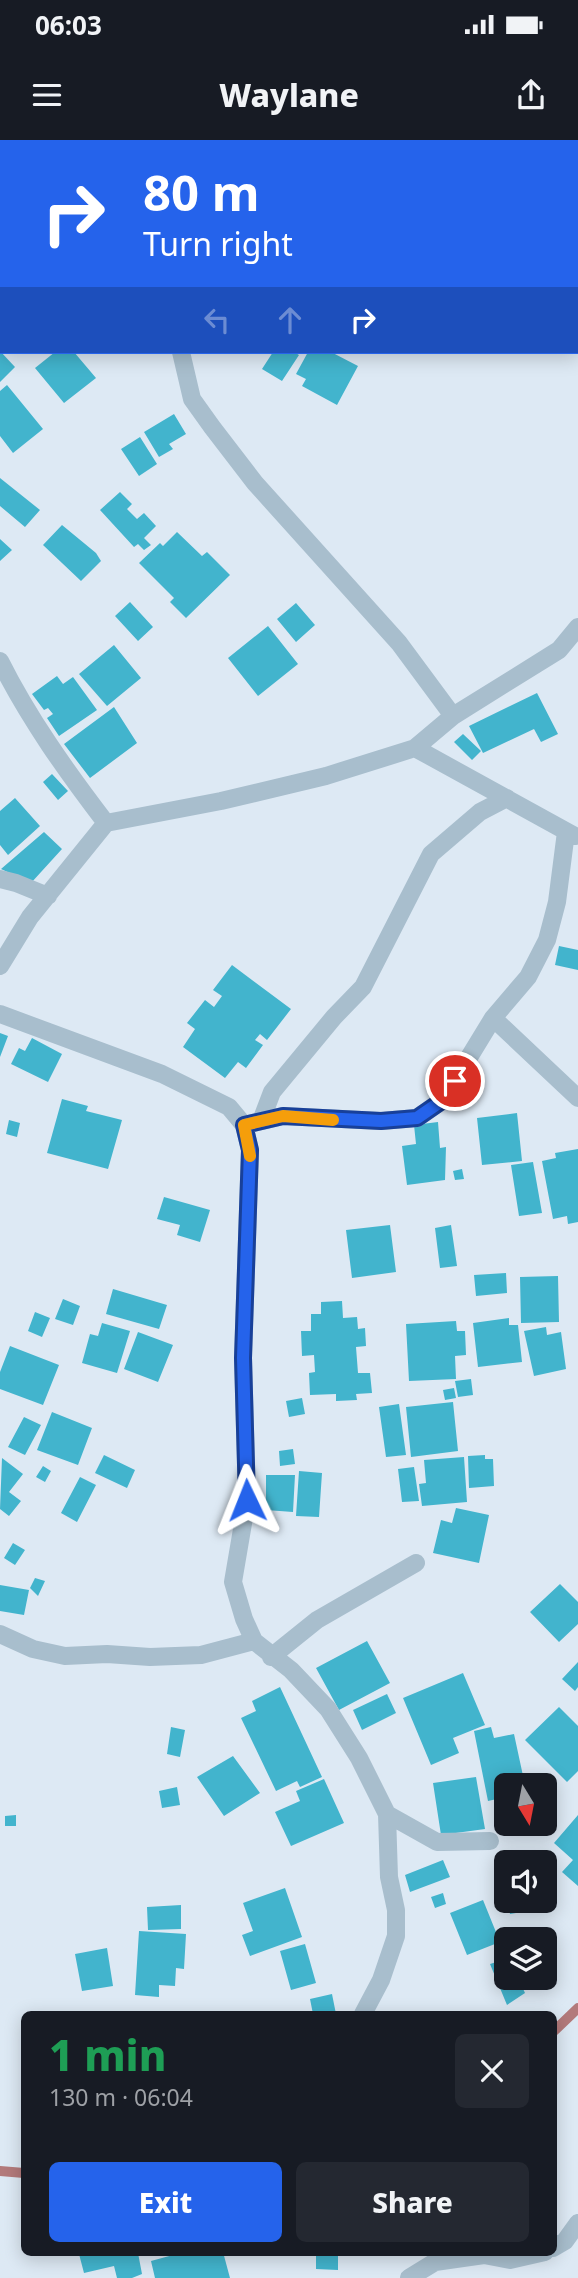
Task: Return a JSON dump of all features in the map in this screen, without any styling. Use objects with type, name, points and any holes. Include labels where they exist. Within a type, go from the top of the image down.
[{"type":"street","points":[[181,354],[192,399],[212,427],[255,482],[399,643],[453,716]]},
{"type":"street","points":[[0,966],[30,917],[107,823],[221,801],[326,776],[415,748],[453,716],[559,650],[578,627]]},
{"type":"street","points":[[0,661],[22,705],[79,788],[107,823]]},
{"type":"street","points":[[0,1014],[162,1074],[229,1107],[253,1123],[283,1116],[381,1121],[417,1118],[443,1100],[493,1018],[527,977],[547,940],[572,835],[415,748]]},
{"type":"street","points":[[365,2011],[381,1980],[396,1936],[387,1814],[359,1758],[328,1709],[291,1670],[271,1657],[254,1641],[233,1582],[247,1500],[243,1358],[253,1123],[272,1092],[334,1017],[363,987],[431,854],[480,812],[507,798]]},
{"type":"street","points":[[0,879],[48,896]]},
{"type":"street","points":[[493,1018],[578,1098]]},
{"type":"street","points":[[271,1657],[317,1620],[416,1563]]},
{"type":"street","points":[[0,1634],[33,1649],[65,1656],[201,1656],[254,1641]]},
{"type":"street","points":[[387,1814],[437,1842],[490,1841]]},
{"type":"street","points":[[557,2246],[565,2241],[578,2223]]},
{"type":"street","points":[[409,2278],[435,2262],[477,2256]]},
{"type":"street","points":[[489,2256],[510,2260],[528,2256]]},
{"type":"building","points":[[0,354],[3,354],[15,367],[0,382]]},
{"type":"building","points":[[52,354],[76,354],[96,378],[64,403],[35,368]]},
{"type":"building","points":[[272,354],[299,355],[282,381],[262,369]]},
{"type":"building","points":[[307,354],[335,354],[358,366],[337,405],[302,386],[306,379],[296,374]]},
{"type":"building","points":[[7,385],[43,429],[13,453],[0,436],[0,391]]},
{"type":"building","points":[[174,414],[186,434],[169,444],[173,449],[159,457],[144,432]]},
{"type":"building","points":[[140,437],[157,464],[139,476],[121,449]]},
{"type":"building","points":[[0,478],[40,510],[25,527],[0,506]]},
{"type":"building","points":[[120,492],[132,504],[127,509],[137,519],[144,513],[156,526],[144,538],[151,545],[144,550],[138,544],[134,547],[100,510]]},
{"type":"building","points":[[62,525],[96,553],[101,561],[81,581],[43,545]]},
{"type":"building","points":[[177,532],[202,556],[207,552],[230,575],[186,618],[170,602],[174,598],[139,563],[160,543],[163,546]]},
{"type":"building","points":[[0,539],[12,550],[0,561]]},
{"type":"building","points":[[130,602],[153,627],[138,641],[115,616]]},
{"type":"building","points":[[296,603],[315,625],[296,642],[277,619]]},
{"type":"building","points":[[268,626],[298,664],[258,696],[228,658]]},
{"type":"building","points":[[114,645],[141,678],[107,706],[79,674]]},
{"type":"building","points":[[57,676],[63,684],[73,677],[97,710],[59,736],[47,718],[53,714],[48,708],[44,710],[32,694]]},
{"type":"building","points":[[537,693],[558,734],[541,742],[534,729],[483,753],[469,726]]},
{"type":"building","points":[[114,707],[137,743],[90,778],[64,744]]},
{"type":"building","points":[[463,734],[481,751],[472,760],[454,742]]},
{"type":"building","points":[[52,774],[68,791],[58,800],[43,782]]},
{"type":"building","points":[[15,798],[40,826],[8,855],[0,845],[0,811]]},
{"type":"building","points":[[44,832],[62,849],[31,883],[1,869]]},
{"type":"building","points":[[559,946],[578,950],[578,970],[555,965]]},
{"type":"building","points":[[232,965],[291,1009],[267,1040],[260,1034],[255,1040],[263,1045],[246,1068],[238,1062],[225,1078],[183,1047],[195,1029],[187,1023],[205,1000],[214,1007],[222,996],[213,990]]},
{"type":"building","points":[[0,1033],[8,1036],[0,1057]]},
{"type":"building","points":[[32,1038],[62,1054],[48,1082],[11,1064],[19,1048],[25,1051]]},
{"type":"building","points":[[62,1099],[88,1106],[86,1111],[122,1120],[108,1169],[47,1153]]},
{"type":"building","points":[[517,1113],[522,1161],[482,1165],[477,1118]]},
{"type":"building","points":[[9,1120],[20,1123],[17,1137],[6,1134]]},
{"type":"building","points":[[438,1122],[440,1148],[446,1147],[445,1180],[407,1185],[402,1146],[416,1144],[414,1125]]},
{"type":"building","points":[[578,1149],[578,1222],[568,1224],[567,1216],[553,1219],[542,1161],[556,1158],[555,1153]]},
{"type":"building","points":[[533,1162],[542,1213],[519,1216],[511,1165]]},
{"type":"building","points":[[462,1169],[464,1179],[455,1180],[453,1171]]},
{"type":"building","points":[[164,1197],[210,1210],[200,1242],[177,1235],[180,1225],[157,1219]]},
{"type":"building","points":[[390,1225],[396,1272],[352,1278],[346,1230]]},
{"type":"building","points":[[451,1225],[457,1266],[440,1268],[435,1228]]},
{"type":"building","points":[[506,1273],[507,1293],[476,1296],[474,1275]]},
{"type":"building","points":[[558,1276],[559,1322],[521,1323],[520,1277]]},
{"type":"building","points":[[113,1289],[167,1305],[159,1329],[106,1314]]},
{"type":"building","points":[[63,1299],[80,1306],[73,1325],[55,1319]]},
{"type":"building","points":[[342,1301],[343,1318],[357,1317],[358,1329],[365,1328],[366,1346],[356,1347],[358,1373],[370,1373],[372,1393],[356,1394],[357,1400],[336,1401],[336,1394],[310,1395],[309,1373],[315,1372],[314,1355],[302,1356],[301,1331],[311,1331],[311,1314],[321,1314],[321,1302]]},
{"type":"building","points":[[35,1312],[50,1318],[42,1337],[28,1331]]},
{"type":"building","points":[[509,1318],[509,1325],[518,1325],[522,1362],[478,1367],[473,1323]]},
{"type":"building","points":[[456,1321],[457,1331],[465,1331],[466,1355],[455,1356],[456,1379],[409,1381],[406,1324]]},
{"type":"building","points":[[102,1323],[130,1331],[117,1373],[82,1363],[90,1334],[98,1336]]},
{"type":"building","points":[[546,1327],[547,1335],[561,1332],[566,1369],[534,1376],[524,1331]]},
{"type":"building","points":[[138,1332],[173,1345],[158,1382],[124,1369]]},
{"type":"building","points":[[10,1346],[59,1365],[43,1405],[0,1389],[0,1372]]},
{"type":"building","points":[[471,1379],[473,1395],[458,1397],[455,1381]]},
{"type":"building","points":[[454,1388],[456,1398],[445,1400],[443,1390]]},
{"type":"building","points":[[302,1398],[305,1414],[289,1417],[286,1401]]},
{"type":"building","points":[[453,1402],[458,1451],[411,1457],[406,1407]]},
{"type":"building","points":[[399,1404],[406,1455],[386,1457],[379,1407]]},
{"type":"building","points":[[52,1412],[92,1428],[78,1465],[37,1450]]},
{"type":"building","points":[[24,1417],[41,1425],[25,1455],[8,1447]]},
{"type":"building","points":[[293,1449],[295,1464],[280,1466],[279,1451]]},
{"type":"building","points":[[104,1455],[135,1470],[127,1488],[95,1473]]},
{"type":"building","points":[[485,1455],[485,1459],[493,1459],[494,1486],[469,1488],[468,1456]]},
{"type":"building","points":[[464,1457],[467,1502],[422,1506],[419,1484],[426,1483],[424,1460]]},
{"type":"building","points":[[2,1458],[23,1474],[9,1492],[21,1501],[9,1516],[0,1509]]},
{"type":"building","points":[[43,1466],[51,1471],[45,1482],[36,1477]]},
{"type":"building","points":[[414,1467],[419,1501],[402,1502],[398,1469]]},
{"type":"building","points":[[299,1471],[322,1473],[319,1517],[296,1516]]},
{"type":"building","points":[[266,1475],[295,1475],[293,1512],[266,1510]]},
{"type":"building","points":[[80,1477],[96,1485],[77,1522],[61,1513]]},
{"type":"building","points":[[456,1508],[489,1515],[479,1563],[433,1553],[441,1520],[452,1523]]},
{"type":"building","points":[[13,1543],[25,1550],[15,1565],[4,1558]]},
{"type":"building","points":[[35,1578],[45,1581],[38,1596],[30,1588]]},
{"type":"building","points":[[560,1584],[578,1602],[578,1624],[559,1642],[530,1612]]},
{"type":"building","points":[[0,1585],[29,1590],[24,1615],[0,1611]]},
{"type":"building","points":[[367,1641],[390,1683],[339,1710],[316,1668]]},
{"type":"building","points":[[578,1662],[578,1687],[575,1691],[562,1679]]},
{"type":"building","points":[[463,1673],[485,1725],[453,1738],[459,1753],[431,1765],[403,1698]]},
{"type":"building","points":[[280,1687],[322,1777],[300,1787],[297,1781],[276,1791],[241,1718],[256,1711],[252,1701]]},
{"type":"building","points":[[387,1694],[396,1713],[362,1730],[353,1710]]},
{"type":"building","points":[[559,1707],[578,1726],[578,1771],[567,1782],[525,1740]]},
{"type":"building","points":[[171,1727],[185,1730],[180,1757],[167,1754]]},
{"type":"building","points":[[491,1727],[494,1738],[514,1734],[522,1773],[494,1773],[494,1800],[488,1801],[474,1731]]},
{"type":"building","points":[[233,1756],[260,1793],[224,1816],[197,1777]]},
{"type":"building","points":[[476,1777],[485,1829],[441,1835],[433,1783]]},
{"type":"building","points":[[324,1779],[344,1823],[291,1846],[275,1812],[300,1801],[296,1791]]},
{"type":"building","points":[[177,1787],[180,1805],[162,1808],[159,1791]]},
{"type":"building","points":[[16,1815],[16,1826],[5,1826],[5,1816]]},
{"type":"building","points":[[578,1815],[578,1886],[562,1872],[573,1860],[554,1843]]},
{"type":"building","points":[[443,1860],[450,1877],[410,1892],[405,1875]]},
{"type":"building","points":[[285,1888],[302,1937],[250,1956],[242,1935],[253,1931],[243,1903]]},
{"type":"building","points":[[443,1893],[446,1904],[435,1908],[431,1897]]},
{"type":"building","points":[[483,1900],[494,1927],[494,1944],[467,1955],[450,1913]]},
{"type":"building","points":[[181,1905],[181,1929],[148,1930],[147,1907]]},
{"type":"building","points":[[139,1931],[186,1934],[184,1969],[176,1968],[175,1986],[159,1985],[159,1997],[135,1995]]},
{"type":"building","points":[[305,1944],[316,1983],[291,1990],[280,1951]]},
{"type":"building","points":[[107,1948],[113,1986],[82,1991],[75,1954]]},
{"type":"building","points":[[501,1990],[524,1990],[525,1993],[507,2005]]},
{"type":"building","points":[[332,1994],[335,2011],[312,2011],[310,1999]]},
{"type":"building","points":[[80,2256],[139,2256],[142,2274],[132,2278],[117,2278],[114,2266],[84,2273]]},
{"type":"building","points":[[169,2256],[224,2256],[230,2278],[155,2278],[151,2261]]},
{"type":"building","points":[[316,2256],[338,2256],[338,2270],[316,2269]]},
{"type":"waterway","points":[[557,2028],[578,2008]]},
{"type":"waterway","points":[[0,2171],[21,2173]]},
{"type":"slow traffic","points":[[250,1156],[244,1125],[283,1116],[333,1120]]},
{"type":"route","points":[[247,1500],[243,1358],[250,1150],[244,1125],[283,1116],[339,1121],[417,1118],[443,1100],[455,1081]]}]
